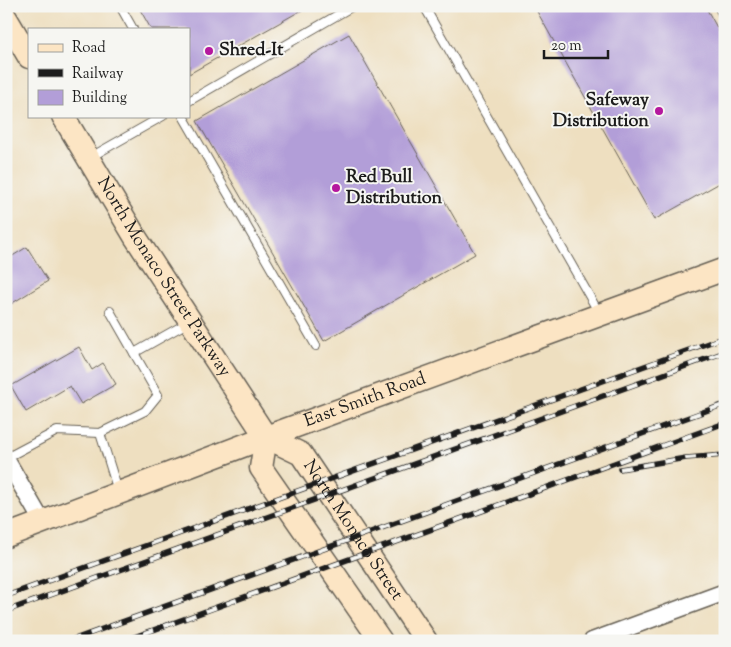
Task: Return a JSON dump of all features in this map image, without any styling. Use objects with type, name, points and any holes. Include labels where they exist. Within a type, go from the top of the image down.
[{"type":"street","points":[[6,18],[28,55]]},
{"type":"street","name":"North Monaco Street Parkway","points":[[64,118],[136,238],[266,437]]},
{"type":"street","name":"East Smith Road","points":[[6,536],[266,437],[725,269]]},
{"type":"street","points":[[266,437],[261,468],[381,641]]},
{"type":"street","name":"North Monaco Street","points":[[266,437],[301,454],[426,641]]},
{"type":"street","points":[[6,458],[43,523]]},
{"type":"street","points":[[592,641],[725,592]]},
{"type":"lane","points":[[120,6],[132,28]]},
{"type":"lane","points":[[190,100],[353,6]]},
{"type":"lane","points":[[424,6],[600,315]]},
{"type":"lane","points":[[718,6],[725,19]]},
{"type":"lane","points":[[88,160],[160,118]]},
{"type":"lane","points":[[184,118],[316,346]]},
{"type":"lane","points":[[6,458],[57,431],[100,433],[145,411],[158,395],[110,311]]},
{"type":"lane","points":[[134,353],[190,322]]},
{"type":"lane","points":[[100,433],[118,494]]},
{"type":"building","name":"Shred-It","points":[[138,6],[309,6],[190,73],[190,28],[150,28]]},
{"type":"building","name":"Safeway Distribution","points":[[534,6],[705,6],[725,42],[725,180],[654,220]]},
{"type":"building","name":"Red Bull Distribution","points":[[349,34],[475,254],[324,341],[197,121]]},
{"type":"building","points":[[27,247],[48,281],[6,307],[6,260]]},
{"type":"building","points":[[79,347],[92,370],[103,363],[116,384],[81,404],[70,386],[26,412],[11,386]]},
{"type":"railway","points":[[6,596],[725,337]]},
{"type":"railway","points":[[6,611],[725,352]]},
{"type":"railway","points":[[69,641],[725,404]]},
{"type":"railway","points":[[123,641],[725,423]]},
{"type":"railway","points":[[620,469],[686,458],[725,455]]},
{"type":"place","name":"Shred-It","points":[[209,51]]},
{"type":"place","name":"Safeway Distribution","points":[[659,111]]},
{"type":"place","name":"Red Bull Distribution","points":[[336,188]]}]
